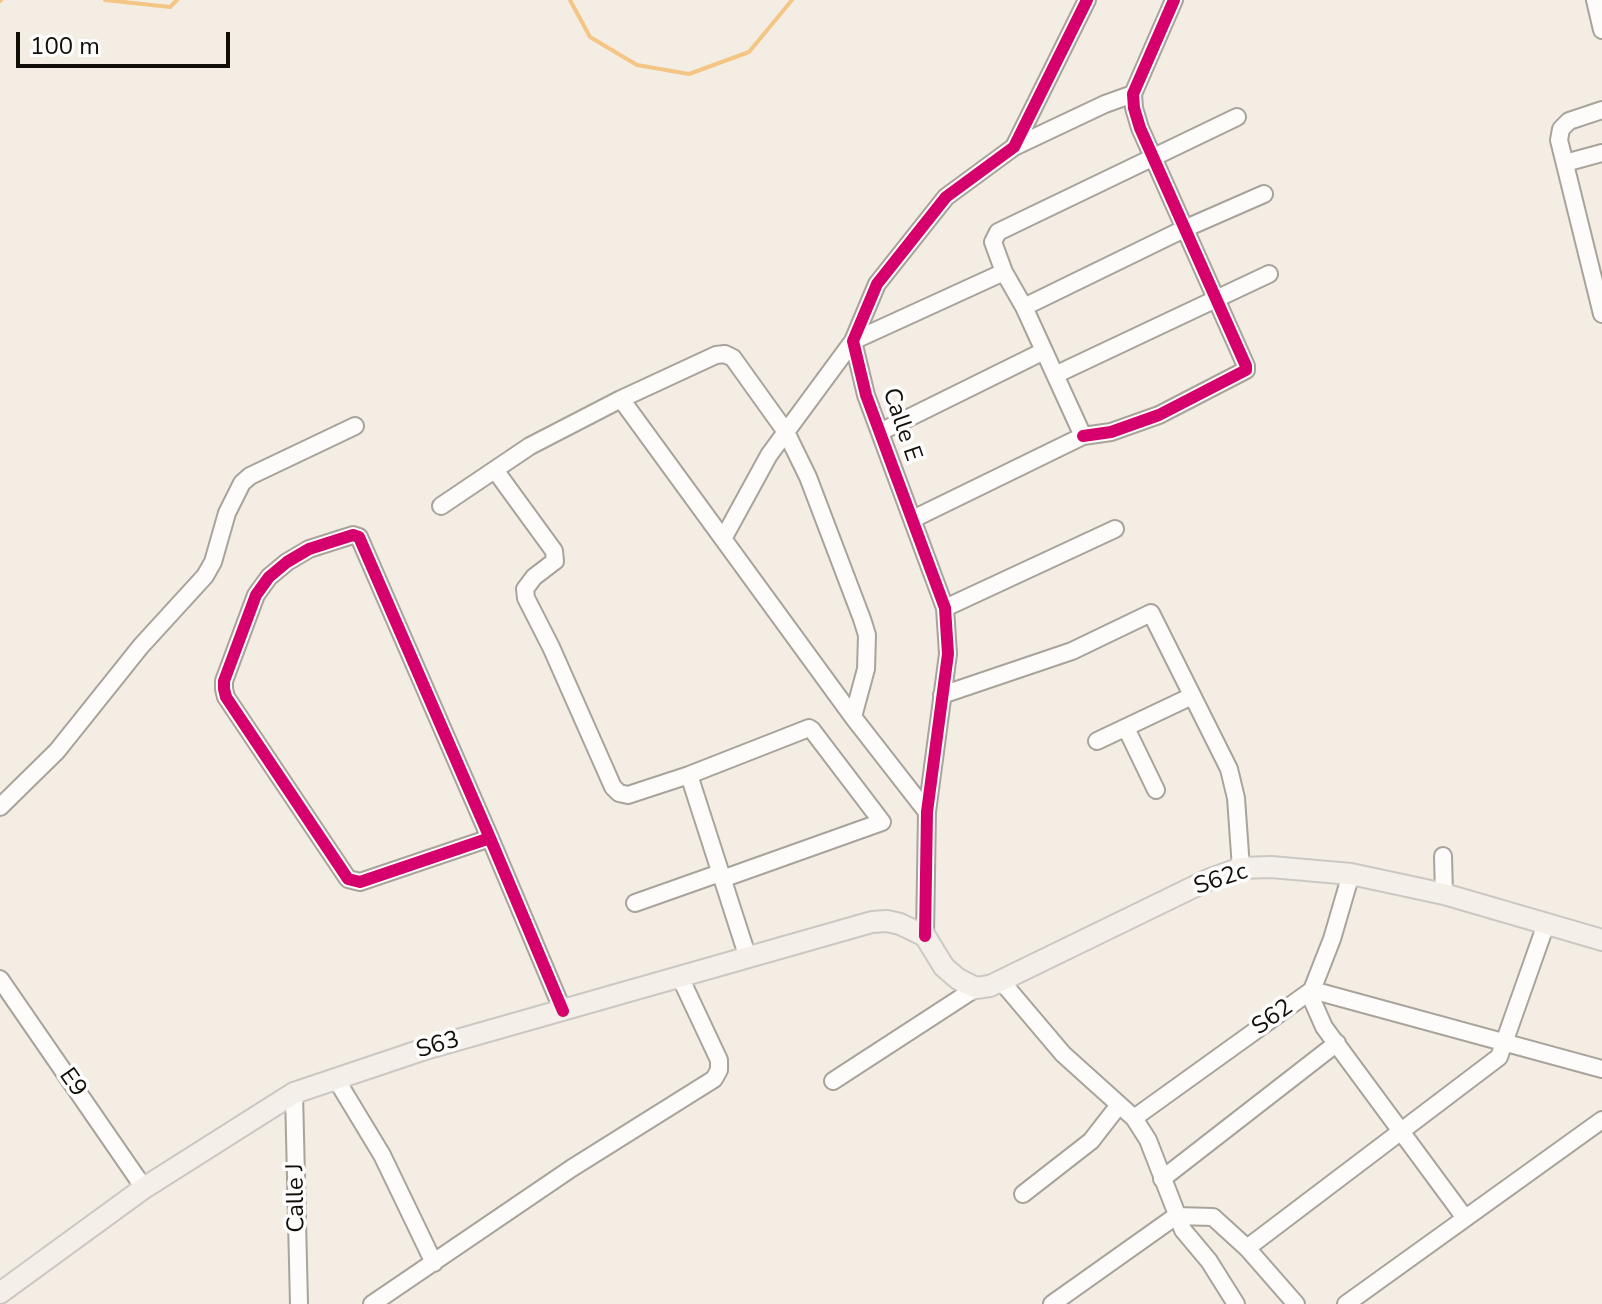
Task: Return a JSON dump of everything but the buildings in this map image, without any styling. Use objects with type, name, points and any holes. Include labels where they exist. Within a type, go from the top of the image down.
[{"type":"main road","name":"S62c","points":[[976,988],[1002,982],[1210,879],[1241,868],[1271,867],[1351,874],[1444,894],[1602,940]]},
{"type":"main road","name":"S63","points":[[0,1293],[144,1188],[294,1093],[422,1050],[872,922],[900,924],[925,936]]},
{"type":"main road","points":[[925,936],[944,967],[976,988]]},
{"type":"street","points":[[1014,147],[1087,0]]},
{"type":"street","points":[[913,519],[1083,436],[1126,428],[1243,374],[1246,366],[1140,128],[1133,94],[1174,0]]},
{"type":"street","points":[[1595,0],[1602,30]]},
{"type":"street","points":[[723,539],[769,455],[853,341],[877,284],[946,197],[1014,147],[1133,94]]},
{"type":"street","points":[[1602,110],[1569,121],[1561,129],[1559,140],[1602,314]]},
{"type":"street","points":[[1083,436],[1024,307],[1004,272],[993,242],[998,232],[1237,117]]},
{"type":"street","points":[[1565,163],[1602,153]]},
{"type":"street","points":[[1024,307],[1184,229],[1264,194]]},
{"type":"street","points":[[853,341],[1004,272]]},
{"type":"street","points":[[1055,375],[1269,274]]},
{"type":"street","name":"Calle E","points":[[853,341],[866,395],[945,608],[948,654],[927,812],[925,936]]},
{"type":"street","points":[[880,432],[1044,351]]},
{"type":"street","points":[[441,506],[530,446],[621,399],[716,355],[725,354],[733,358],[786,432],[808,477],[867,635],[866,669],[853,717]]},
{"type":"street","points":[[621,399],[853,717],[927,812]]},
{"type":"street","points":[[0,807],[57,751],[141,646],[205,576],[213,562],[227,513],[242,483],[250,476],[355,426]]},
{"type":"street","points":[[495,470],[554,551],[555,561],[534,577],[525,589],[526,598],[613,787],[619,793],[628,795],[689,775],[809,728],[882,822],[635,903]]},
{"type":"street","points":[[945,608],[1115,529]]},
{"type":"street","points":[[490,838],[360,882],[348,879],[226,697],[224,689],[238,638],[256,595],[269,577],[287,562],[309,549],[353,535],[359,537],[490,838],[563,1011]]},
{"type":"street","points":[[942,695],[1072,651],[1151,613],[1234,784],[1241,868]]},
{"type":"street","points":[[1097,741],[1192,696]]},
{"type":"street","points":[[1126,728],[1156,790]]},
{"type":"street","points":[[689,775],[748,958]]},
{"type":"street","points":[[1443,856],[1444,894]]},
{"type":"street","name":"S62","points":[[1134,1118],[1312,990],[1332,939],[1351,874]]},
{"type":"street","points":[[1247,1248],[1499,1057],[1546,924]]},
{"type":"street","points":[[372,1304],[572,1168],[714,1079],[719,1070],[719,1060],[680,977]]},
{"type":"street","name":"E9","points":[[0,979],[144,1188]]},
{"type":"street","points":[[1002,982],[1063,1054],[1134,1118],[1148,1140],[1176,1216],[1236,1304]]},
{"type":"street","points":[[833,1081],[976,988]]},
{"type":"street","points":[[1465,1218],[1337,1043],[1317,1013],[1312,990],[1602,1069]]},
{"type":"street","points":[[1162,1179],[1337,1043]]},
{"type":"street","points":[[336,1079],[382,1155],[434,1263]]},
{"type":"street","name":"Calle J","points":[[294,1093],[299,1304]]},
{"type":"street","points":[[1023,1194],[1091,1141],[1119,1105]]},
{"type":"street","points":[[1346,1304],[1602,1120]]},
{"type":"street","points":[[1052,1304],[1176,1216],[1213,1217],[1247,1248],[1296,1304]]},
{"type":"waterway","points":[[105,0],[170,7],[177,0]]},
{"type":"waterway","points":[[570,0],[590,37],[637,65],[689,74],[749,52],[792,0]]},
{"type":"cycle path","points":[[925,936],[927,812],[948,654],[945,608],[866,395],[853,341],[877,284],[946,197],[1014,147],[1087,0]]},
{"type":"cycle path","points":[[1083,436],[1111,432],[1159,415],[1246,370],[1134,108],[1133,94],[1174,0]]},
{"type":"cycle path","points":[[490,838],[360,882],[348,879],[226,697],[224,689],[224,681],[256,595],[269,577],[287,562],[309,549],[353,535],[359,537],[490,838],[563,1011]]}]
